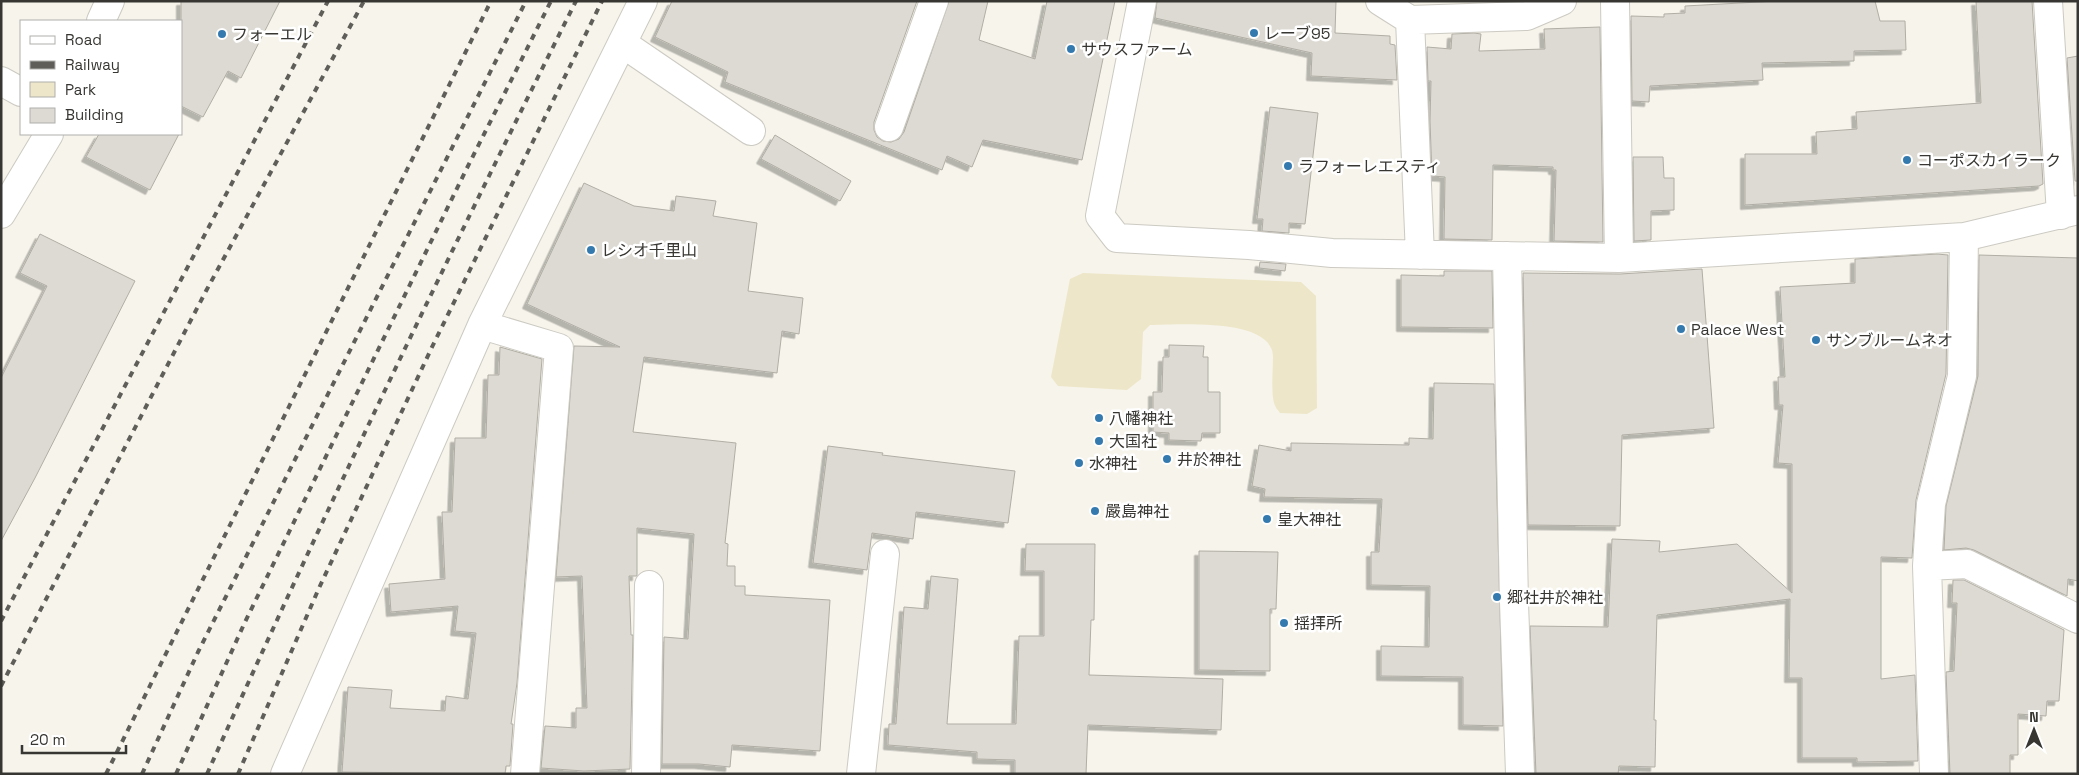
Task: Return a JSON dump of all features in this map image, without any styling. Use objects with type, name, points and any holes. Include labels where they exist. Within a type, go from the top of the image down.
[{"type":"street","points":[[102,20],[110,1]]},
{"type":"street","points":[[285,774],[482,324],[643,1]]},
{"type":"street","points":[[889,127],[934,1]]},
{"type":"street","points":[[1142,1],[1100,216],[1117,238],[1250,245],[1332,253],[1619,258],[1964,237],[2070,213],[2048,1]]},
{"type":"street","points":[[1380,1],[1410,20],[1527,16],[1562,1]]},
{"type":"street","points":[[1615,1],[1619,258]]},
{"type":"street","points":[[1410,20],[1420,254]]},
{"type":"street","points":[[622,43],[751,131]]},
{"type":"street","points":[[1,81],[20,91]]},
{"type":"street","points":[[1,214],[48,135]]},
{"type":"street","points":[[1934,774],[1927,566],[1931,504],[1962,376],[1964,237]]},
{"type":"street","points":[[1507,256],[1520,774]]},
{"type":"street","points":[[482,324],[559,348],[525,774]]},
{"type":"street","points":[[861,774],[885,554]]},
{"type":"street","points":[[1927,566],[1968,564],[2078,619]]},
{"type":"street","points":[[646,774],[649,585]]},
{"type":"green space","points":[[1083,273],[1301,282],[1316,296],[1317,408],[1307,414],[1280,413],[1275,406],[1273,398],[1273,357],[1269,344],[1258,335],[1241,329],[1222,326],[1150,325],[1143,332],[1141,379],[1127,390],[1058,386],[1051,377],[1070,279]]},
{"type":"building","name":"フォーエル","points":[[181,1],[280,1],[241,78],[228,71],[203,117],[182,106]]},
{"type":"building","points":[[672,1],[917,1],[874,122],[874,130],[877,137],[883,141],[891,142],[899,139],[904,132],[949,1],[988,1],[979,40],[1035,59],[1047,1],[1115,1],[1082,160],[983,140],[972,167],[947,156],[942,170],[725,82],[728,72],[655,37]]},
{"type":"building","points":[[1157,1],[1336,1],[1335,33],[1390,36],[1390,44],[1395,45],[1397,80],[1311,76],[1312,53],[1155,18]]},
{"type":"building","points":[[1777,1],[1875,1],[1880,21],[1905,21],[1906,50],[1854,51],[1854,61],[1762,63],[1763,80],[1650,86],[1649,102],[1632,101],[1631,16],[1664,17],[1664,14],[1685,13],[1685,6]]},
{"type":"building","points":[[1976,1],[2032,1],[2043,184],[2039,186],[1745,205],[1745,154],[1817,154],[1816,132],[1857,129],[1856,112],[1981,103]]},
{"type":"building","points":[[1600,27],[1603,242],[1554,241],[1556,170],[1553,170],[1553,167],[1493,165],[1492,240],[1444,239],[1445,177],[1432,176],[1431,81],[1428,81],[1427,47],[1451,49],[1452,34],[1474,33],[1481,34],[1479,51],[1545,49],[1544,29]]},
{"type":"building","points":[[2078,56],[2078,181],[2075,181],[2067,58]]},
{"type":"building","name":"ラフォーレエスティ","points":[[1270,107],[1318,113],[1305,224],[1289,223],[1289,233],[1262,231],[1263,219],[1257,219]]},
{"type":"building","points":[[98,135],[178,135],[150,190],[86,157]]},
{"type":"building","points":[[775,135],[851,181],[840,201],[761,159]]},
{"type":"building","points":[[1633,157],[1663,157],[1664,178],[1674,178],[1674,210],[1651,211],[1651,240],[1634,241]]},
{"type":"building","points":[[584,183],[634,206],[674,211],[676,196],[716,201],[713,216],[757,223],[748,291],[803,298],[799,334],[782,331],[777,373],[644,357],[633,432],[736,443],[725,543],[728,544],[727,566],[735,566],[735,586],[745,586],[745,595],[830,600],[820,751],[732,745],[730,767],[699,764],[662,764],[664,637],[688,639],[694,534],[637,528],[637,576],[629,576],[631,635],[633,635],[630,769],[584,771],[541,768],[545,726],[576,728],[576,708],[587,708],[582,576],[556,577],[574,346],[620,347],[527,304]]},
{"type":"building","points":[[40,234],[135,281],[1,541],[1,378],[47,286],[20,273]]},
{"type":"building","points":[[1948,255],[1946,374],[1916,500],[1912,558],[1881,557],[1881,679],[1915,675],[1918,761],[1857,762],[1857,758],[1802,758],[1802,678],[1789,678],[1790,599],[1657,615],[1654,720],[1656,720],[1655,767],[1619,766],[1618,774],[1536,774],[1530,626],[1608,627],[1612,539],[1660,541],[1659,552],[1737,544],[1792,593],[1792,464],[1778,463],[1783,405],[1779,405],[1778,377],[1785,377],[1780,287],[1855,283],[1855,259]]},
{"type":"building","points":[[1979,255],[2078,258],[2078,581],[2068,579],[2067,596],[1974,550],[1966,548],[1944,550],[1946,506],[1978,376]]},
{"type":"building","points":[[1260,262],[1286,264],[1285,271],[1259,268]]},
{"type":"building","points":[[1702,269],[1714,428],[1622,435],[1620,526],[1528,525],[1523,273],[1620,274]]},
{"type":"building","points":[[1444,271],[1492,271],[1493,328],[1401,327],[1401,275],[1444,276]]},
{"type":"building","points":[[1169,345],[1204,346],[1203,357],[1208,357],[1208,392],[1220,392],[1220,433],[1202,433],[1201,441],[1169,440],[1169,433],[1153,432],[1153,392],[1162,392],[1163,357],[1169,357]]},
{"type":"building","points":[[500,347],[542,359],[517,683],[511,724],[513,724],[510,766],[506,766],[505,774],[342,772],[348,687],[392,690],[390,708],[445,711],[446,696],[468,699],[476,633],[455,631],[458,606],[391,612],[389,584],[445,579],[442,512],[452,512],[455,438],[486,438],[488,375],[499,375]]},
{"type":"building","points":[[1434,383],[1494,384],[1503,726],[1463,725],[1463,677],[1381,676],[1381,646],[1429,647],[1430,586],[1371,585],[1371,552],[1379,552],[1382,499],[1264,497],[1265,489],[1252,486],[1259,445],[1291,451],[1291,443],[1409,445],[1409,438],[1433,439]]},
{"type":"building","points":[[828,446],[883,453],[882,455],[1015,471],[1008,523],[916,512],[913,539],[872,533],[867,570],[813,563]]},
{"type":"building","points":[[1026,544],[1095,544],[1094,620],[1091,620],[1089,675],[1223,679],[1221,730],[1088,725],[1086,774],[1015,774],[1015,760],[977,759],[977,752],[888,745],[889,724],[896,724],[904,607],[928,609],[931,576],[958,579],[947,724],[1016,724],[1019,636],[1044,636],[1044,571],[1025,571]]},
{"type":"building","points":[[1199,551],[1278,552],[1276,609],[1270,609],[1270,671],[1199,670]]},
{"type":"building","points":[[1953,580],[1964,580],[2064,630],[2059,701],[2047,701],[2046,716],[2018,714],[2018,755],[2010,755],[2010,774],[1950,774],[1946,672],[1954,671],[1957,603],[1952,603]]},
{"type":"railway","points":[[1,621],[328,1]]},
{"type":"railway","points":[[1,686],[206,291],[364,1]]},
{"type":"railway","points":[[106,774],[491,1]]},
{"type":"railway","points":[[142,774],[198,652],[526,1]]},
{"type":"railway","points":[[176,774],[245,622],[466,170],[551,1]]},
{"type":"railway","points":[[207,774],[387,385],[576,1]]},
{"type":"railway","points":[[238,774],[319,588],[433,345],[602,1]]},
{"type":"place","name":"レーブ95","points":[[1254,33]]},
{"type":"place","name":"フォーエル","points":[[222,34]]},
{"type":"place","name":"サウスファーム","points":[[1071,49]]},
{"type":"place","name":"コーポスカイラーク","points":[[1907,160]]},
{"type":"place","name":"ラフォーレエスティ","points":[[1288,166]]},
{"type":"place","name":"レシオ千里山","points":[[591,250]]},
{"type":"place","name":"Palace West","points":[[1681,329]]},
{"type":"place","name":"サンブルームネオ","points":[[1816,340]]},
{"type":"place","name":"八幡神社","points":[[1099,418]]},
{"type":"place","name":"大国社","points":[[1099,441]]},
{"type":"place","name":"井於神社","points":[[1167,459]]},
{"type":"place","name":"水神社","points":[[1079,463]]},
{"type":"place","name":"嚴島神社","points":[[1095,511]]},
{"type":"place","name":"皇大神社","points":[[1267,519]]},
{"type":"place","name":"郷社井於神社","points":[[1497,597]]},
{"type":"place","name":"揺拝所","points":[[1284,623]]}]
